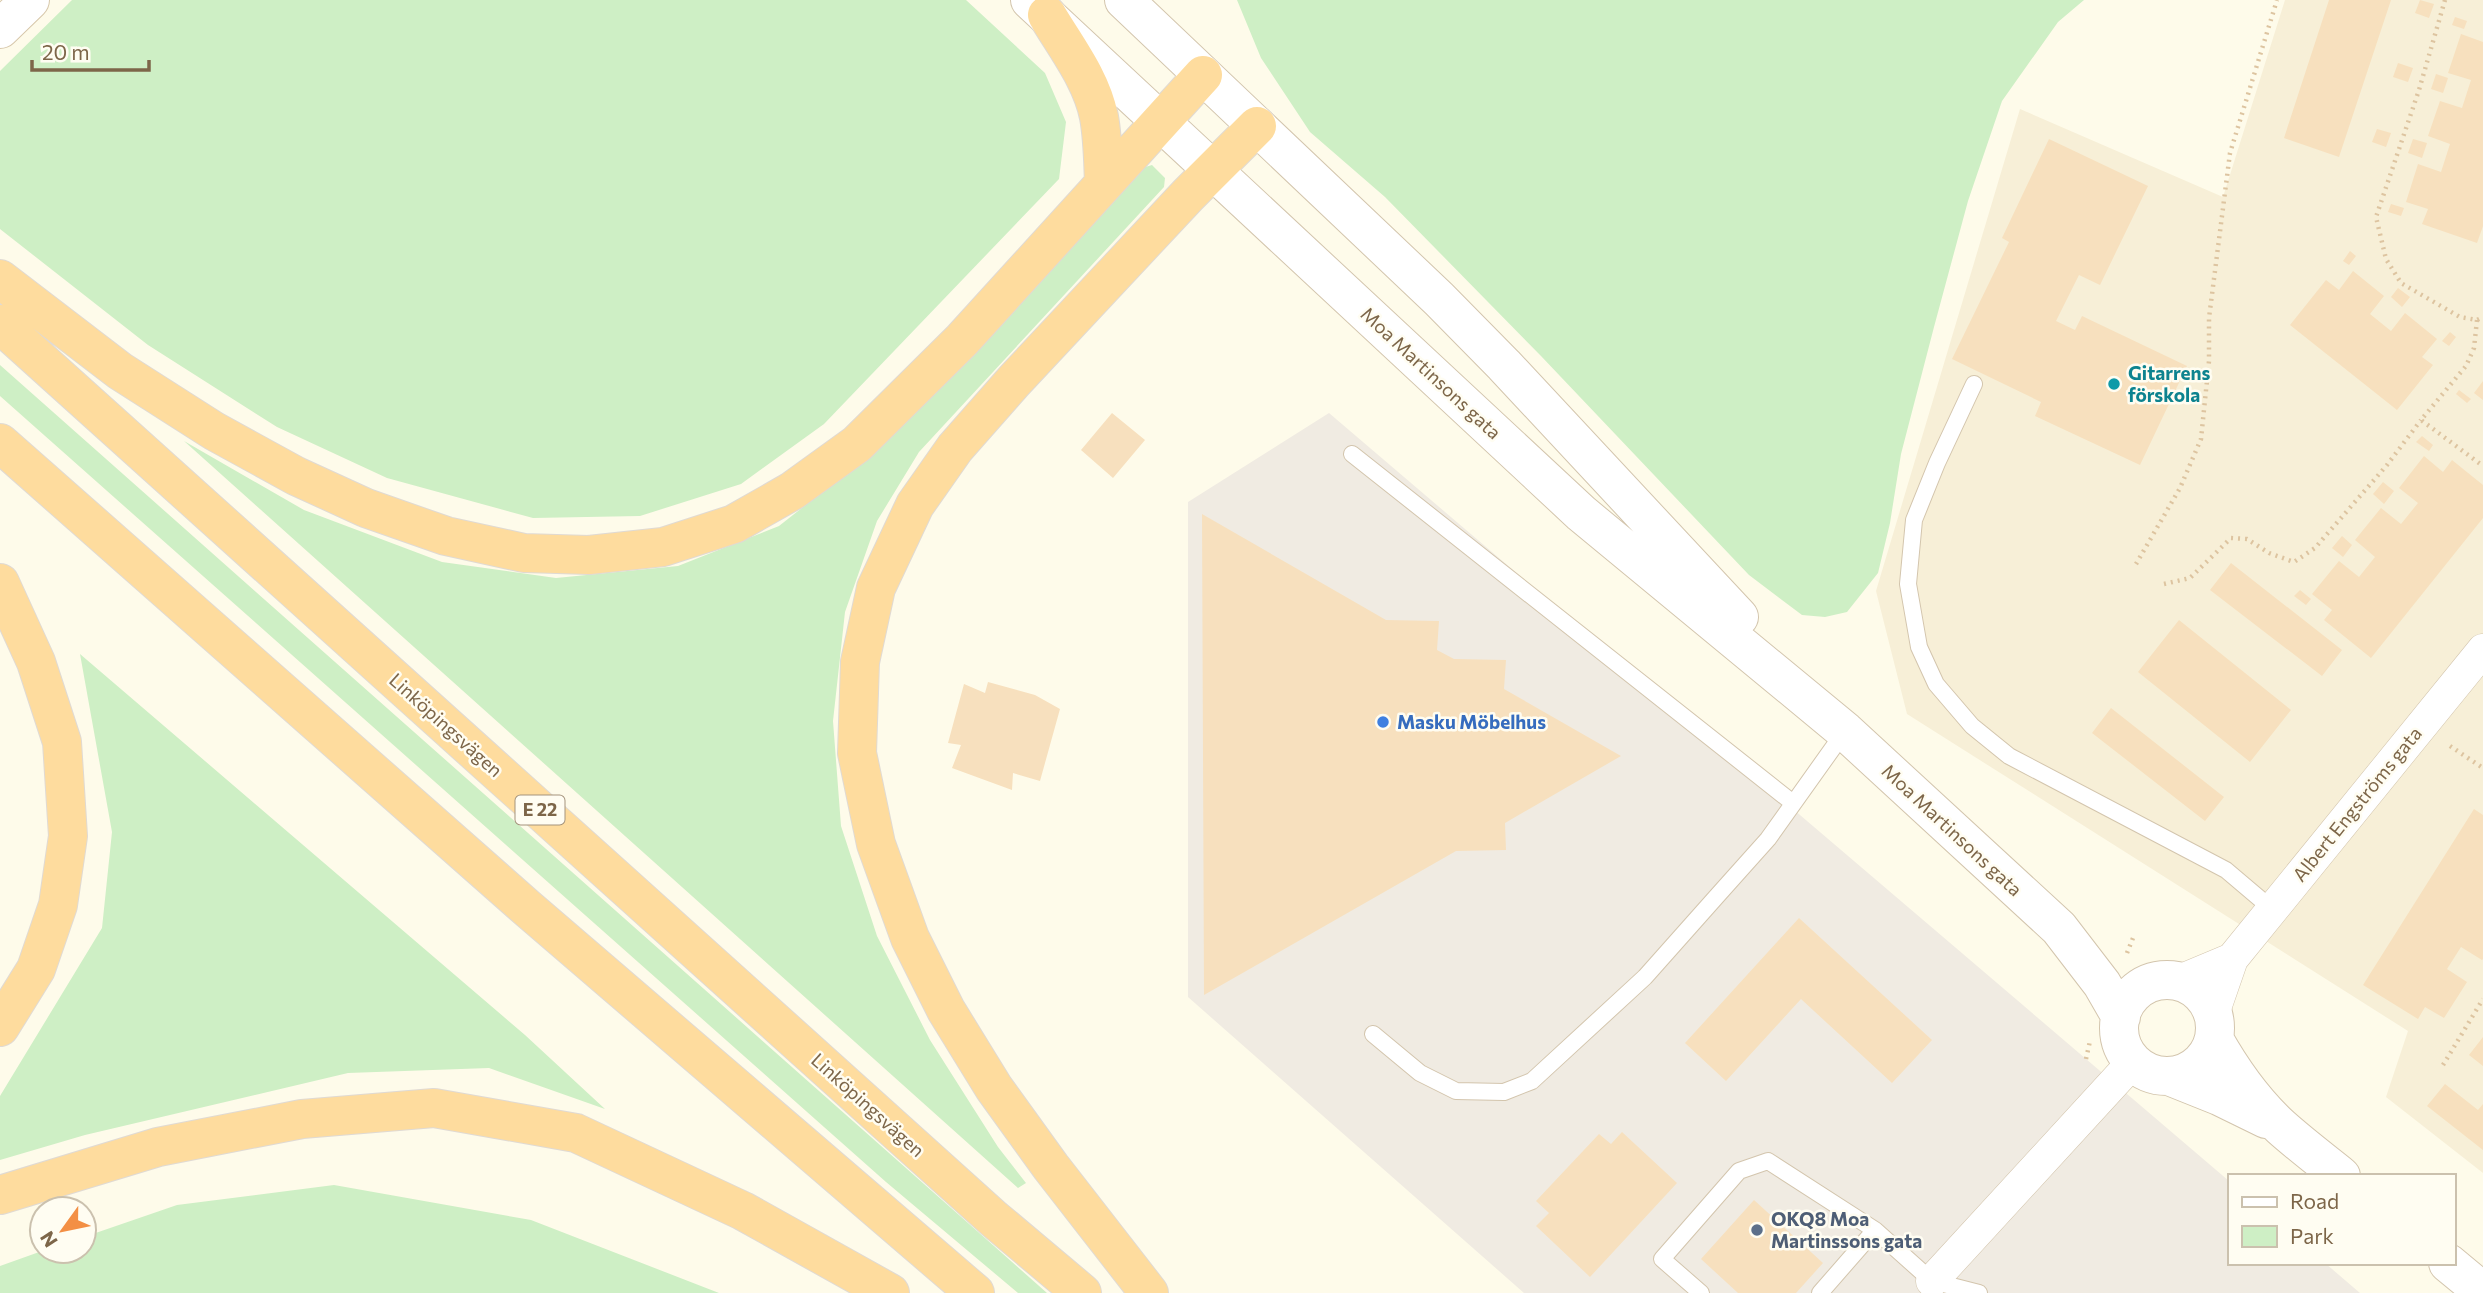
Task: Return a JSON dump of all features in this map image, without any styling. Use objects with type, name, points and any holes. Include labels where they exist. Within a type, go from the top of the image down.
[{"type":"highway","points":[[1038,8],[1086,80],[1099,114],[1104,183]]},
{"type":"highway","points":[[0,279],[120,371],[214,431],[296,476],[366,508],[446,536],[524,553],[589,555],[663,547],[734,524],[803,484],[857,444],[962,340],[1203,75]]},
{"type":"highway","points":[[1149,1293],[1051,1167],[994,1088],[946,1010],[909,938],[876,844],[857,753],[860,662],[876,588],[915,505],[955,448],[1014,381],[1256,126]]},
{"type":"highway","name":"Linköpingsvägen","points":[[0,324],[984,1209],[1082,1293]]},
{"type":"highway","points":[[0,443],[527,908],[975,1293]]},
{"type":"highway","points":[[0,583],[36,662],[62,742],[68,836],[58,905],[36,969],[0,1027]]},
{"type":"highway","points":[[0,1195],[158,1147],[302,1119],[434,1108],[576,1133],[743,1211],[890,1293]]},
{"type":"street","points":[[0,29],[30,0]]},
{"type":"street","name":"Moa Martinsons gata","points":[[1124,0],[1439,299],[1504,365],[1845,731]]},
{"type":"street","name":"Moa Martinsons gata","points":[[1038,8],[1581,513],[1845,731],[2059,928],[2102,984],[2121,1017]]},
{"type":"street","name":"Albert Engströms gata","points":[[2213,1027],[2232,959],[2483,650]]},
{"type":"street","name":"Moa Martinsons gata","points":[[2059,928],[2167,982]]},
{"type":"street","name":"Albert Engströms gata","points":[[2167,982],[2232,959]]},
{"type":"street","points":[[2280,1126],[2219,1096],[2169,1076],[2143,1070],[2133,1062],[2121,1041],[2121,1017],[2133,995],[2144,987],[2167,982],[2200,993],[2228,1063],[2250,1092],[2280,1126],[2339,1174]]},
{"type":"street","points":[[2169,1076],[2193,1069],[2210,1051],[2213,1027]]},
{"type":"street","points":[[1932,1281],[2133,1062]]},
{"type":"street","points":[[2450,1265],[2483,1292]]},
{"type":"lane","points":[[1974,384],[1914,520],[1908,584],[1919,648],[1936,684],[1972,726],[2009,756],[2225,870],[2272,909]]},
{"type":"lane","points":[[1352,454],[1793,803]]},
{"type":"lane","points":[[1373,1034],[1420,1073],[1456,1091],[1504,1092],[1532,1081],[1645,977],[1768,839],[1845,731]]},
{"type":"lane","points":[[1701,1293],[1661,1259],[1739,1171],[1768,1161],[1875,1230],[1932,1281],[1979,1293]]},
{"type":"lane","points":[[1821,1293],[1875,1230]]},
{"type":"path","points":[[2136,564],[2180,488],[2201,439],[2209,361],[2210,318],[2230,153],[2277,0]]},
{"type":"path","points":[[2445,0],[2419,90],[2376,217],[2386,260],[2401,283],[2460,317],[2477,320],[2483,317]]},
{"type":"path","points":[[2164,584],[2190,578],[2231,538],[2247,539],[2269,553],[2294,562],[2315,548],[2387,465],[2466,366],[2474,348],[2477,320]]},
{"type":"path","points":[[2421,420],[2483,466]]},
{"type":"path","points":[[2443,1065],[2483,999]]},
{"type":"shaded area","points":[[2285,0],[2483,0],[2483,1173],[2386,1097],[2408,1031],[1907,714],[1876,591],[2020,109],[2223,197]]},
{"type":"shaded area","points":[[1329,413],[2228,1180],[2228,1265],[2327,1265],[2360,1293],[1524,1293],[1188,997],[1188,502]]},
{"type":"green space","points":[[72,0],[966,0],[1045,73],[1066,122],[1059,179],[824,424],[741,484],[640,516],[533,518],[387,478],[277,427],[148,345],[0,229],[0,71]]},
{"type":"green space","points":[[1237,0],[2084,0],[2058,22],[2002,101],[1968,201],[1934,327],[1901,454],[1890,523],[1878,573],[1847,612],[1825,617],[1802,615],[1749,575],[1385,197],[1310,132],[1261,58]]},
{"type":"green space","points":[[1152,165],[1165,178],[1164,187],[919,452],[877,521],[845,612],[833,721],[841,826],[877,936],[930,1040],[998,1147],[1026,1183],[1018,1188],[184,441],[304,510],[442,562],[556,578],[678,566],[779,526],[873,452],[1142,168]]},
{"type":"green space","points":[[0,365],[1047,1293],[1018,1293],[886,1182],[0,396]]},
{"type":"green space","points":[[80,654],[525,1035],[605,1109],[489,1068],[348,1073],[85,1135],[0,1160],[0,1096],[102,928],[112,832]]},
{"type":"green space","points":[[334,1185],[531,1220],[719,1293],[0,1293],[0,1266],[28,1256],[28,1265],[98,1265],[98,1232],[177,1205]]},
{"type":"building","points":[[2329,0],[2391,0],[2339,157],[2284,138]]},
{"type":"building","points":[[2420,0],[2434,4],[2429,18],[2415,13]]},
{"type":"building","points":[[2455,17],[2467,21],[2464,29],[2452,25]]},
{"type":"building","points":[[2461,34],[2483,42],[2483,226],[2477,243],[2422,224],[2428,209],[2406,202],[2418,164],[2441,172],[2450,144],[2428,136],[2440,101],[2462,108],[2471,80],[2448,73]]},
{"type":"building","points":[[2398,63],[2413,68],[2408,82],[2393,77]]},
{"type":"building","points":[[2436,74],[2448,78],[2443,93],[2431,89]]},
{"type":"building","points":[[2377,129],[2391,133],[2386,147],[2372,142]]},
{"type":"building","points":[[2049,139],[2148,186],[2100,285],[2079,275],[2056,321],[2075,330],[2082,316],[2187,366],[2140,465],[2035,416],[2041,402],[1952,359],[2009,242],[2002,238]]},
{"type":"building","points":[[2413,139],[2427,143],[2422,158],[2408,153]]},
{"type":"building","points":[[2391,204],[2404,208],[2401,216],[2388,212]]},
{"type":"building","points":[[2350,251],[2356,256],[2349,265],[2343,261]]},
{"type":"building","points":[[2353,271],[2384,296],[2370,314],[2391,331],[2405,313],[2437,339],[2422,357],[2433,365],[2397,410],[2290,325],[2326,280],[2339,290]]},
{"type":"building","points":[[2398,288],[2410,297],[2402,307],[2391,297]]},
{"type":"building","points":[[2450,332],[2456,337],[2449,346],[2442,341]]},
{"type":"building","points":[[2483,381],[2483,400],[2474,393]]},
{"type":"building","points":[[2459,390],[2471,399],[2467,403],[2456,394]]},
{"type":"building","points":[[1112,413],[1145,440],[1113,478],[1081,450]]},
{"type":"building","points":[[2422,436],[2433,445],[2429,451],[2416,442]]},
{"type":"building","points":[[2424,456],[2443,472],[2452,460],[2483,485],[2483,518],[2371,658],[2324,620],[2332,610],[2312,594],[2339,561],[2359,577],[2375,557],[2355,540],[2381,508],[2401,524],[2418,503],[2399,488]]},
{"type":"building","points":[[2383,482],[2394,491],[2384,504],[2373,494]]},
{"type":"building","name":"Masku Möbelhus","points":[[1202,514],[1386,620],[1439,621],[1437,650],[1454,659],[1506,660],[1504,689],[1621,756],[1505,823],[1506,850],[1456,851],[1204,995]]},
{"type":"building","points":[[2342,536],[2352,545],[2343,557],[2332,548]]},
{"type":"building","points":[[2231,563],[2342,650],[2322,676],[2210,590]]},
{"type":"building","points":[[2300,590],[2311,599],[2306,605],[2294,596]]},
{"type":"building","points":[[2179,620],[2291,710],[2250,762],[2138,672]]},
{"type":"building","points":[[988,682],[1035,695],[1060,709],[1040,781],[1013,773],[1012,790],[952,768],[961,745],[948,743],[964,684],[985,693]]},
{"type":"building","points":[[2111,708],[2224,797],[2205,821],[2092,733]]},
{"type":"building","points":[[2474,809],[2483,815],[2483,959],[2461,947],[2447,969],[2467,982],[2444,1018],[2425,1007],[2418,1019],[2363,985]]},
{"type":"building","points":[[1799,918],[1932,1040],[1892,1083],[1801,999],[1726,1081],[1685,1043]]},
{"type":"building","points":[[2483,1037],[2483,1066],[2469,1055]]},
{"type":"building","points":[[2445,1084],[2478,1110],[2483,1104],[2483,1150],[2427,1106]]},
{"type":"building","points":[[1622,1132],[1677,1183],[1590,1277],[1536,1226],[1549,1213],[1536,1201],[1599,1134],[1611,1144]]},
{"type":"building","name":"OKQ8 Moa Martinssons gata","points":[[1754,1200],[1823,1263],[1796,1293],[1738,1293],[1701,1259]]},
{"type":"place","name":"Gitarrens förskola","points":[[2114,384]]},
{"type":"place","name":"Masku Möbelhus","points":[[1383,722]]},
{"type":"place","name":"OKQ8 Moa Martinssons gata","points":[[1757,1230]]}]
